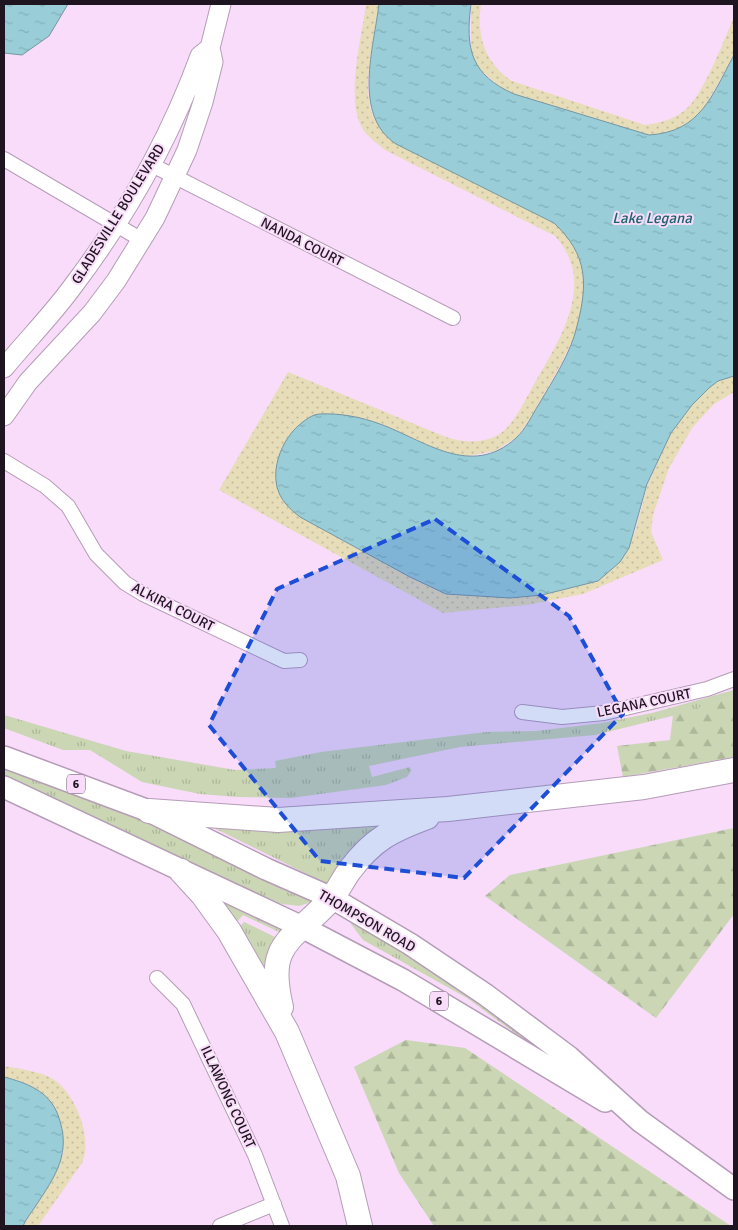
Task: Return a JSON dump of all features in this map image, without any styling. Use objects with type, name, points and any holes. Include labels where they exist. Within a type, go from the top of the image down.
[{"type":"highway","points":[[149,811],[278,820],[448,809],[644,787],[734,770]]},
{"type":"highway","points":[[287,1032],[275,979],[276,964],[287,940],[332,898],[359,857],[382,836],[448,809]]},
{"type":"highway","points":[[181,871],[203,894],[229,931],[287,1032],[348,1176],[360,1226]]},
{"type":"main road","name":"GLADESVILLE BOULEVARD","points":[[4,416],[28,382],[92,313],[142,240],[176,177],[203,102],[213,62],[210,48],[221,4]]},
{"type":"main road","name":"GLADESVILLE BOULEVARD","points":[[4,368],[74,286],[152,165],[177,114],[200,56],[210,48]]},
{"type":"main road","name":"THOMPSON ROAD","points":[[4,757],[149,811],[266,869],[332,898],[410,944],[494,1001],[570,1057],[640,1121]]},
{"type":"main road","name":"THOMPSON ROAD","points":[[4,787],[300,926],[403,980],[640,1121],[734,1189]]},
{"type":"street","points":[[4,159],[142,240]]},
{"type":"street","name":"NANDA COURT","points":[[152,165],[453,318]]},
{"type":"street","name":"ALKIRA COURT","points":[[4,461],[45,486],[68,506],[100,559],[131,587],[284,661],[300,660]]},
{"type":"street","name":"LEGANA COURT","points":[[522,712],[562,716],[604,713],[707,688],[734,679]]},
{"type":"street","name":"ILLAWONG COURT","points":[[157,978],[183,1004],[252,1147],[282,1226]]},
{"type":"street","points":[[220,1226],[274,1204]]},
{"type":"highlighted area","points":[[435,519],[569,616],[623,714],[464,878],[320,861],[209,725],[277,589]]},
{"type":"green space","points":[[734,690],[734,697],[676,715],[595,735],[460,747],[369,766],[372,777],[410,767],[411,771],[407,777],[386,785],[291,798],[200,794],[142,782],[90,750],[63,750],[4,728],[4,715],[126,751],[235,770],[276,768],[275,761],[321,752],[486,732],[536,731],[602,723],[652,713]]},
{"type":"green space","points":[[734,697],[734,757],[623,777],[617,746],[670,740],[673,715]]},
{"type":"green space","points":[[4,765],[132,816],[314,901],[299,906],[274,903],[4,778]]},
{"type":"green space","points":[[400,816],[369,835],[348,853],[327,884],[216,829],[220,824]]},
{"type":"green space","points":[[734,828],[734,914],[656,1018],[485,896],[510,875]]},
{"type":"green space","points":[[225,903],[282,931],[281,933],[243,915],[236,923],[221,904]]},
{"type":"green space","points":[[353,921],[369,929],[581,1070],[542,1053],[467,998],[363,940],[351,924]]},
{"type":"green space","points":[[244,922],[277,938],[263,968],[240,926]]},
{"type":"green space","points":[[406,1040],[465,1048],[731,1226],[434,1226],[399,1173],[354,1067]]},
{"type":"sand","points":[[366,4],[379,4],[368,78],[370,107],[377,124],[391,140],[554,223],[568,236],[579,255],[585,284],[582,308],[575,335],[530,419],[517,437],[495,451],[463,457],[432,447],[379,423],[353,417],[317,414],[300,517],[410,577],[446,594],[510,598],[542,595],[598,581],[620,562],[635,532],[648,484],[671,433],[692,405],[709,388],[718,381],[734,376],[734,392],[714,404],[692,428],[669,468],[653,515],[651,532],[663,560],[583,594],[527,605],[443,613],[219,490],[288,372],[452,439],[481,441],[495,437],[511,423],[519,411],[563,331],[570,312],[574,292],[573,273],[567,254],[555,236],[385,150],[364,131],[358,119],[355,104],[355,87],[358,51]]},
{"type":"sand","points":[[471,4],[481,4],[481,37],[489,57],[495,66],[512,81],[645,125],[671,119],[692,103],[706,80],[734,17],[734,55],[703,110],[687,125],[663,134],[649,135],[514,94],[500,87],[479,69],[471,52]]},
{"type":"sand","points":[[4,1066],[36,1072],[53,1079],[69,1095],[84,1129],[85,1153],[82,1163],[38,1226],[23,1226],[50,1183],[64,1152],[40,1091],[19,1081],[4,1077]]},
{"type":"water","points":[[4,4],[68,4],[49,36],[22,55],[4,53]]},
{"type":"water","name":"Lake Legana","points":[[379,4],[471,4],[469,34],[474,59],[488,78],[500,87],[514,94],[649,135],[681,127],[693,119],[711,97],[734,55],[734,376],[718,381],[709,388],[692,405],[671,433],[647,484],[629,548],[620,562],[598,581],[542,595],[510,598],[446,594],[410,577],[300,517],[280,495],[276,474],[280,453],[298,426],[317,414],[343,415],[365,419],[431,446],[465,456],[482,455],[499,450],[516,438],[529,422],[561,366],[574,336],[581,311],[584,283],[579,259],[565,235],[554,223],[396,144],[382,131],[374,116],[370,98],[369,79]]},
{"type":"water","points":[[4,1077],[29,1085],[43,1094],[54,1107],[62,1129],[63,1141],[60,1163],[23,1226],[4,1226]]}]
